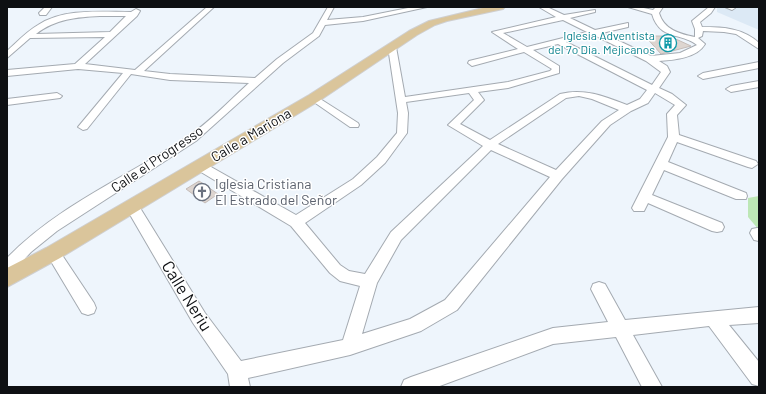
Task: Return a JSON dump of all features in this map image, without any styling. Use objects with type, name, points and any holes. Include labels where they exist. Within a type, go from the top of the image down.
[{"type":"main road","name":"Calle a Mariona","points":[[7,278],[53,253],[314,98],[392,46],[432,23],[460,15],[500,7]]},
{"type":"street","points":[[43,13],[49,7]]},
{"type":"street","points":[[78,66],[140,7]]},
{"type":"street","points":[[82,126],[133,72],[211,7]]},
{"type":"street","name":"Calle el Progresso","points":[[7,268],[26,248],[52,227],[192,139],[256,81],[316,34],[331,7]]},
{"type":"street","points":[[323,23],[363,18],[424,7]]},
{"type":"street","points":[[237,371],[350,347],[415,325],[451,305],[558,176],[606,123],[627,109],[644,101],[666,72],[658,62],[542,7]]},
{"type":"street","points":[[631,7],[658,10],[658,22],[674,35],[696,40],[701,44],[699,48],[658,62]]},
{"type":"street","points":[[696,40],[699,34],[696,21],[709,12],[712,7]]},
{"type":"street","points":[[402,100],[508,85],[556,71],[556,68],[496,32],[593,11]]},
{"type":"street","points":[[7,55],[46,23],[71,16],[134,14]]},
{"type":"street","points":[[472,63],[625,25]]},
{"type":"street","points":[[699,29],[727,30],[759,38]]},
{"type":"street","points":[[30,36],[113,34]]},
{"type":"street","points":[[744,34],[759,47]]},
{"type":"street","points":[[560,42],[627,77],[677,100],[681,105],[672,114],[674,137],[642,202],[717,227]]},
{"type":"street","points":[[296,222],[357,182],[391,148],[402,132],[402,100],[392,46]]},
{"type":"street","points":[[703,76],[759,65]]},
{"type":"street","points":[[9,74],[78,66],[170,77],[256,81]]},
{"type":"street","points":[[731,89],[759,84]]},
{"type":"street","points":[[472,90],[479,100],[453,125],[490,145],[558,176]]},
{"type":"street","points":[[350,347],[368,282],[396,236],[490,145],[564,96],[571,93],[588,94],[627,109]]},
{"type":"street","points":[[7,102],[57,96]]},
{"type":"street","points":[[314,98],[354,125]]},
{"type":"street","points":[[674,137],[752,164]]},
{"type":"street","points":[[661,164],[741,196]]},
{"type":"street","points":[[200,166],[296,222],[335,269],[345,276],[368,282]]},
{"type":"street","name":"Calle Neriu","points":[[132,206],[199,318],[237,371],[240,387]]},
{"type":"street","points":[[53,253],[88,308]]},
{"type":"street","points":[[599,288],[652,387]]},
{"type":"street","points":[[411,387],[554,336],[713,318],[759,315]]},
{"type":"street","points":[[713,318],[759,377]]},
{"type":"shaded area","points":[[717,7],[759,8],[759,30],[717,12]]},
{"type":"green space","points":[[759,196],[759,230],[748,217],[748,198]]},
{"type":"building","name":"Iglesia Adventista del 7o Dia. Mejicanos","points":[[645,36],[664,36],[691,46],[661,54]]},
{"type":"building","name":"Iglesia Cristiana El Estrado del Señor","points":[[199,181],[218,194],[205,203],[186,189]]},
{"type":"place","name":"Iglesia Adventista del 7o Dia. Mejicanos","points":[[668,43]]},
{"type":"place","name":"Iglesia Cristiana El Estrado del Señor","points":[[202,192]]}]
